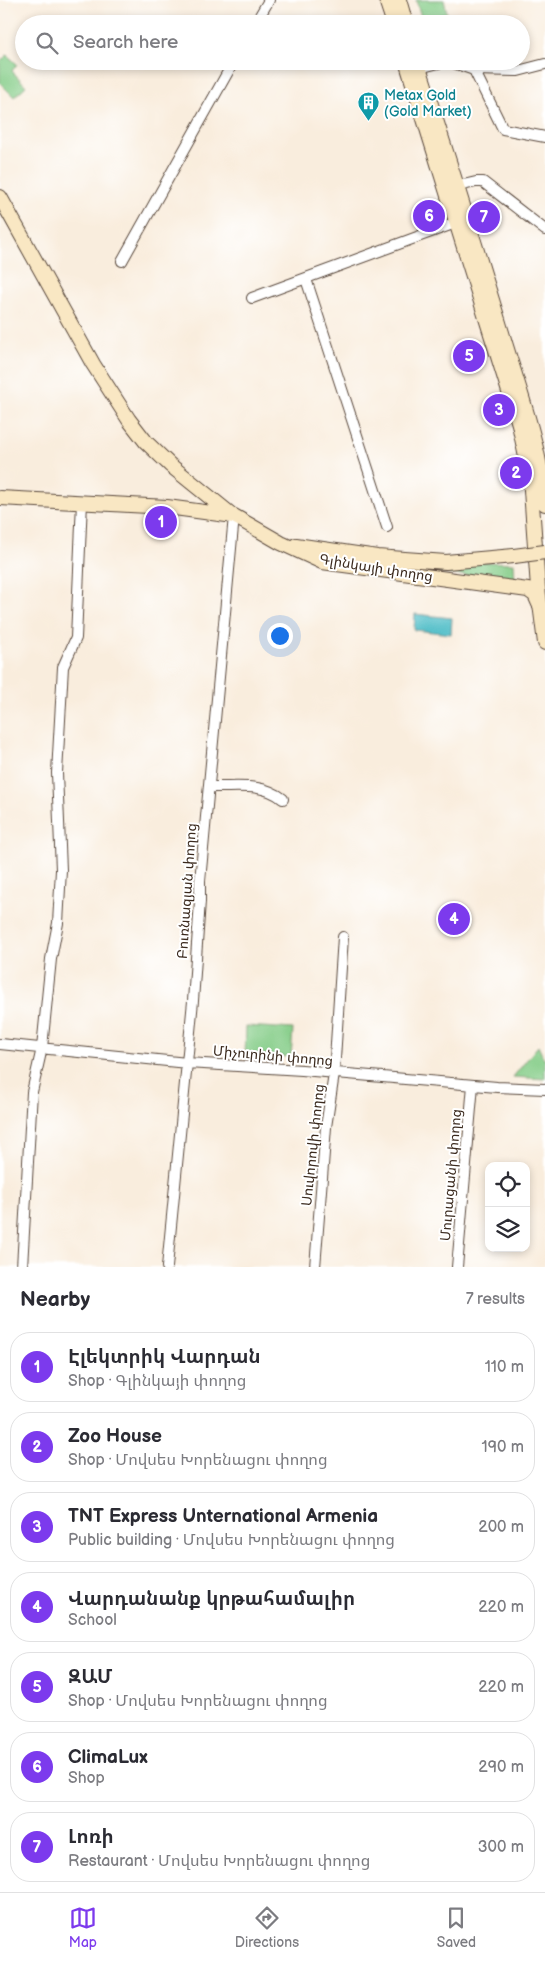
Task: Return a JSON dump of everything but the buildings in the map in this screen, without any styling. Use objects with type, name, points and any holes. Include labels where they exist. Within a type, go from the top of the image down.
[{"type":"main road","points":[[386,0],[391,15]]},
{"type":"main road","points":[[398,0],[403,15]]},
{"type":"main road","points":[[415,70],[529,423],[545,489],[545,504]]},
{"type":"main road","points":[[452,187],[458,222],[519,424],[530,476],[542,589],[541,610],[545,643]]},
{"type":"main road","points":[[0,198],[93,364],[129,420],[146,442],[170,465],[234,516]]},
{"type":"main road","name":"Գլինկայի փողոց","points":[[0,498],[167,507],[234,516],[281,543],[322,562],[528,590],[535,595],[541,610]]},
{"type":"main road","points":[[281,543],[377,557],[446,562],[545,552]]},
{"type":"street","points":[[260,15],[269,0]]},
{"type":"street","points":[[530,68],[545,64]]},
{"type":"street","points":[[122,262],[229,70]]},
{"type":"street","points":[[522,70],[474,70],[503,129],[545,137]]},
{"type":"street","points":[[452,187],[483,182],[545,230]]},
{"type":"street","points":[[252,298],[458,222]]},
{"type":"street","points":[[306,279],[387,527]]},
{"type":"street","points":[[22,1267],[32,1092],[42,1048],[51,959],[58,923],[61,870],[57,773],[63,667],[76,638],[82,502]]},
{"type":"street","name":"Բուռնազյան փողոց","points":[[167,1267],[187,1063],[198,937],[200,880],[234,516]]},
{"type":"street","points":[[210,787],[258,787],[273,791],[283,799]]},
{"type":"street","name":"Սուվորովի փողոց","points":[[315,1267],[326,1127],[334,1074],[343,937]]},
{"type":"street","name":"Միչուրինի փողոց","points":[[0,1044],[187,1063],[302,1070],[545,1090]]},
{"type":"street","name":"Մուրացանի փողոց","points":[[457,1267],[473,1085]]},
{"type":"green space","points":[[416,0],[444,0],[447,13],[420,15]]},
{"type":"green space","points":[[7,55],[15,62],[12,71],[26,86],[14,97],[0,83],[0,62]]},
{"type":"green space","points":[[351,558],[514,563],[515,581],[441,573]]},
{"type":"green space","points":[[246,1026],[293,1029],[291,1057],[245,1053]]},
{"type":"green space","points":[[538,1046],[545,1061],[545,1079],[513,1077]]},
{"type":"water","points":[[415,614],[452,618],[451,634],[414,630]]},
{"type":"place","name":"Metax Gold (Gold Market)","points":[[368,122]]},
{"type":"place","name":"ClimaLux","points":[[429,216]]},
{"type":"place","name":"Լոռի","points":[[484,217]]},
{"type":"place","name":"ԶԱՄ","points":[[469,356]]},
{"type":"place","name":"TNT Express Unternational Armenia","points":[[499,410]]},
{"type":"place","name":"Zoo House","points":[[516,473]]},
{"type":"place","name":"Էլեկտրիկ Վարդան","points":[[161,522]]},
{"type":"place","name":"Վարդանանք կրթահամալիր","points":[[454,919]]}]
